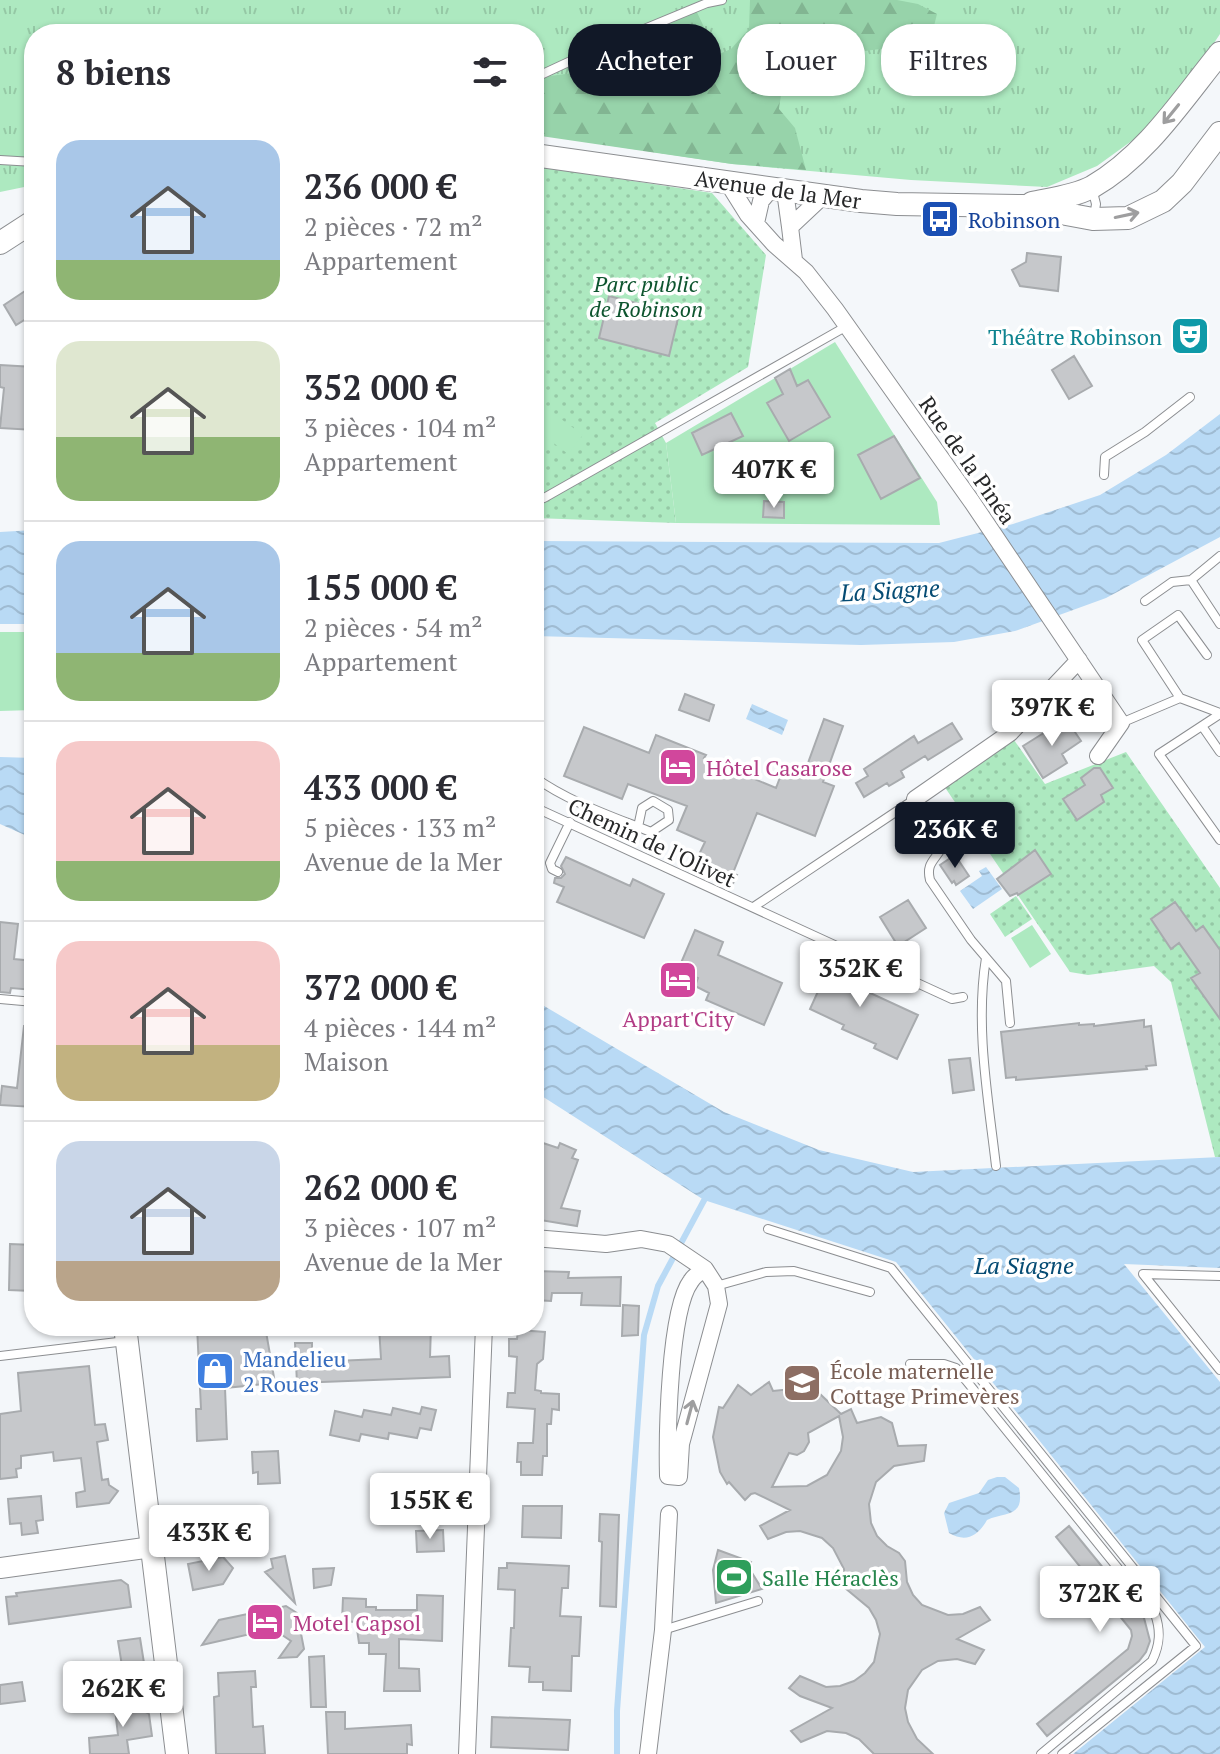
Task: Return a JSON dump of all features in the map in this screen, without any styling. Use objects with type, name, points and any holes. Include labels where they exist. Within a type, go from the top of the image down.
[{"type":"main road","name":"Avenue de la Mer","points":[[1023,206],[1092,187],[1130,158],[1154,134],[1220,53]]},
{"type":"main road","name":"Avenue de la Mer","points":[[544,156],[897,204],[1023,206],[1093,219],[1128,218],[1163,201],[1182,183],[1220,133]]},
{"type":"main road","points":[[0,243],[24,227]]},
{"type":"main road","points":[[126,1336],[177,1754]]},
{"type":"street","name":"Rue de la Pinéa","points":[[728,183],[756,223],[774,244],[794,260],[847,326],[972,502],[1121,723]]},
{"type":"street","points":[[756,223],[761,201],[778,190],[790,227],[794,260]]},
{"type":"street","points":[[790,227],[823,196]]},
{"type":"street","points":[[915,799],[1010,733],[1079,660]]},
{"type":"street","points":[[1098,756],[1121,723]]},
{"type":"street","points":[[544,1239],[606,1244],[641,1239],[668,1244],[705,1269],[716,1286],[719,1304],[681,1444],[679,1477],[668,1476],[669,1401],[683,1300],[691,1281],[705,1269]]},
{"type":"street","points":[[467,1754],[484,1336]]},
{"type":"street","points":[[648,1754],[663,1630],[669,1514]]},
{"type":"street","points":[[0,1568],[152,1547]]},
{"type":"lane","points":[[544,73],[707,3],[722,0]]},
{"type":"lane","points":[[0,160],[24,161]]},
{"type":"lane","points":[[1092,187],[1096,204],[1093,219]]},
{"type":"lane","points":[[544,498],[847,326]]},
{"type":"lane","points":[[1104,475],[1105,457],[1145,432],[1190,397]]},
{"type":"lane","points":[[1145,601],[1172,582],[1191,580],[1220,556]]},
{"type":"lane","points":[[1191,580],[1220,624]]},
{"type":"lane","points":[[1207,655],[1178,615],[1142,640],[1180,698],[1220,714]]},
{"type":"lane","points":[[1121,723],[1180,698]]},
{"type":"lane","points":[[1220,714],[1159,754],[1220,840]]},
{"type":"lane","points":[[1202,726],[1220,752]]},
{"type":"lane","points":[[544,784],[638,827]]},
{"type":"lane","points":[[755,906],[915,799],[939,839],[941,849],[930,861],[927,870],[930,880],[971,940],[1006,981],[1010,1023]]},
{"type":"lane","name":"Chemin de l'Olivet","points":[[544,811],[952,999],[963,997]]},
{"type":"lane","points":[[558,872],[552,869],[550,863],[570,822]]},
{"type":"lane","points":[[986,958],[981,985],[984,1059],[996,1166]]},
{"type":"lane","points":[[0,999],[24,1001]]},
{"type":"lane","points":[[768,1229],[891,1268],[1196,1646],[1062,1754]]},
{"type":"lane","points":[[716,1286],[766,1272],[794,1271],[870,1292]]},
{"type":"lane","points":[[1220,1276],[1143,1274],[1220,1370]]},
{"type":"lane","points":[[0,1356],[110,1336]]},
{"type":"lane","points":[[910,1364],[944,1364],[956,1368],[1155,1614],[1160,1635],[1158,1650],[1152,1661],[1041,1754]]},
{"type":"lane","points":[[663,1630],[758,1601]]},
{"type":"green space","points":[[0,0],[1220,0],[1220,34],[1190,79],[1144,132],[1097,166],[1047,187],[911,180],[732,164],[544,136],[544,24],[24,24],[24,187],[0,192]]},
{"type":"green space","points":[[750,0],[897,0],[918,4],[937,14],[934,24],[881,24],[881,49],[865,51],[865,24],[749,24]]},
{"type":"green space","points":[[695,8],[702,24],[667,24]]},
{"type":"green space","points":[[737,42],[737,96],[781,96],[779,109],[795,128],[806,170],[732,164],[544,136],[544,77],[568,74],[568,96],[721,96],[721,53]]},
{"type":"green space","name":"Parc public de Robinson","points":[[544,168],[712,193],[766,255],[748,367],[655,423],[666,443],[676,523],[544,518]]},
{"type":"green space","points":[[835,342],[937,502],[940,525],[676,523],[666,443]]},
{"type":"green space","points":[[546,408],[583,435],[568,454],[544,436]]},
{"type":"green space","points":[[0,632],[24,632],[24,710],[0,711]]},
{"type":"green space","points":[[1014,740],[1045,784],[1126,752],[1220,888],[1220,1157],[1215,1157],[1171,982],[1154,966],[1088,975],[1070,972],[944,786]]},
{"type":"green space","points":[[1016,896],[1032,919],[1005,937],[990,914]]},
{"type":"green space","points":[[1032,925],[1051,954],[1030,968],[1011,938]]},
{"type":"water","points":[[1220,414],[1220,537],[1106,598],[1015,631],[954,642],[861,645],[544,636],[544,541],[939,543],[1013,524],[1100,495],[1166,455]]},
{"type":"water","points":[[24,531],[24,624],[0,624],[0,532]]},
{"type":"water","points":[[752,704],[788,720],[782,735],[746,719]]},
{"type":"water","points":[[0,757],[24,758],[24,835],[0,824]]},
{"type":"water","points":[[986,867],[1002,889],[973,909],[960,891],[982,876],[979,871]]},
{"type":"water","name":"La Siagne","points":[[544,1006],[724,1112],[819,1150],[913,1172],[1220,1157],[1220,1268],[1124,1264],[1220,1382],[1220,1754],[1073,1754],[1205,1647],[896,1262],[704,1200],[544,1097]]},
{"type":"water","points":[[1005,1477],[1019,1488],[1019,1505],[1016,1509],[987,1520],[980,1530],[966,1538],[949,1533],[944,1513],[949,1503],[979,1493],[988,1480]]},
{"type":"building","points":[[1027,253],[1061,257],[1058,291],[1020,286],[1012,270],[1026,262]]},
{"type":"building","points":[[24,292],[24,320],[16,325],[4,305]]},
{"type":"building","points":[[609,296],[679,314],[669,356],[599,338]]},
{"type":"building","points":[[1074,356],[1092,386],[1069,399],[1052,370]]},
{"type":"building","points":[[0,365],[24,366],[24,429],[0,428],[4,388],[0,387]]},
{"type":"building","points":[[790,369],[797,386],[808,380],[830,417],[789,441],[767,403],[783,394],[775,378]]},
{"type":"building","points":[[731,413],[743,436],[702,455],[692,433]]},
{"type":"building","points":[[894,436],[920,478],[881,499],[858,455]]},
{"type":"building","points":[[764,501],[784,502],[784,518],[763,517]]},
{"type":"building","points":[[685,694],[714,705],[709,721],[679,710]]},
{"type":"building","points":[[824,719],[843,726],[823,782],[834,786],[815,836],[757,813],[733,873],[737,875],[731,888],[692,869],[705,842],[677,830],[687,806],[628,784],[622,799],[564,776],[584,727],[649,753],[656,735],[776,788],[784,767],[804,774]]},
{"type":"building","points":[[1066,719],[1081,741],[1062,754],[1067,763],[1043,778],[1023,746]]},
{"type":"building","points":[[952,723],[962,739],[928,760],[925,756],[901,771],[904,777],[864,797],[856,783],[868,776],[864,769],[914,736],[918,743]]},
{"type":"building","points":[[1094,768],[1100,768],[1113,788],[1101,795],[1104,802],[1077,820],[1063,799],[1085,785],[1081,778]]},
{"type":"building","points":[[1035,850],[1051,874],[1018,895],[1010,896],[997,879]]},
{"type":"building","points":[[955,855],[969,876],[956,885],[940,865]]},
{"type":"building","points":[[566,857],[630,886],[633,879],[664,894],[644,938],[557,902],[564,887],[554,883],[555,878],[565,874],[561,866]]},
{"type":"building","points":[[908,900],[926,928],[898,946],[880,917]]},
{"type":"building","points":[[1175,902],[1196,931],[1203,926],[1220,950],[1220,1019],[1191,978],[1200,973],[1179,943],[1171,949],[1151,919]]},
{"type":"building","points":[[0,922],[18,924],[14,959],[24,960],[24,989],[11,988],[10,993],[0,992]]},
{"type":"building","points":[[695,930],[723,942],[718,955],[782,983],[764,1025],[706,1000],[709,993],[695,986],[698,978],[678,970]]},
{"type":"building","points":[[817,956],[856,974],[854,978],[858,980],[855,986],[918,1015],[897,1059],[874,1048],[876,1044],[842,1029],[844,1025],[810,1009],[820,987],[806,980]]},
{"type":"building","points":[[1144,1020],[1144,1027],[1151,1026],[1156,1065],[1146,1066],[1147,1069],[1016,1080],[1016,1077],[1006,1078],[1001,1032],[1079,1023],[1094,1026]]},
{"type":"building","points":[[24,1026],[24,1106],[0,1105],[2,1086],[17,1088]]},
{"type":"building","points":[[970,1058],[974,1090],[953,1093],[949,1060]]},
{"type":"building","points":[[544,1143],[558,1148],[560,1143],[576,1150],[572,1158],[578,1160],[561,1208],[580,1211],[577,1226],[544,1221]]},
{"type":"building","points":[[10,1244],[24,1245],[24,1291],[9,1290]]},
{"type":"building","points":[[544,1271],[569,1272],[568,1278],[621,1277],[620,1306],[581,1305],[582,1293],[552,1293],[551,1301],[544,1301]]},
{"type":"building","points":[[623,1305],[639,1306],[638,1335],[622,1336]]},
{"type":"building","points":[[545,1332],[543,1359],[537,1364],[535,1390],[559,1394],[559,1410],[552,1409],[551,1424],[547,1424],[547,1456],[543,1456],[542,1475],[521,1475],[521,1462],[517,1462],[518,1443],[533,1443],[535,1409],[507,1407],[508,1393],[515,1393],[517,1357],[509,1356],[509,1339],[517,1339],[517,1336],[544,1336]]},
{"type":"building","points":[[197,1336],[267,1336],[275,1383],[225,1388],[227,1439],[197,1441],[196,1409],[201,1409]]},
{"type":"building","points":[[380,1336],[431,1336],[430,1357],[449,1356],[450,1377],[297,1383],[295,1343],[312,1343],[312,1362],[381,1359]]},
{"type":"building","points":[[89,1366],[95,1425],[105,1424],[108,1440],[97,1442],[102,1480],[108,1479],[109,1485],[118,1491],[109,1503],[77,1507],[76,1493],[85,1491],[81,1458],[54,1461],[53,1452],[21,1456],[21,1468],[16,1469],[17,1477],[0,1479],[0,1414],[21,1411],[18,1373]]},
{"type":"building","points":[[769,1382],[773,1391],[801,1388],[820,1394],[841,1414],[851,1409],[857,1423],[881,1417],[892,1423],[898,1446],[926,1445],[924,1461],[894,1466],[876,1482],[869,1504],[871,1523],[877,1536],[905,1561],[907,1582],[922,1605],[948,1615],[963,1614],[980,1607],[990,1620],[957,1639],[984,1650],[975,1664],[957,1659],[938,1661],[922,1670],[908,1690],[905,1708],[908,1722],[917,1739],[933,1754],[874,1754],[859,1739],[846,1733],[827,1731],[801,1742],[791,1731],[832,1708],[800,1696],[789,1688],[800,1676],[826,1687],[854,1681],[874,1662],[880,1634],[869,1608],[845,1588],[844,1569],[833,1548],[822,1538],[800,1531],[786,1532],[768,1539],[760,1526],[790,1510],[755,1493],[745,1500],[729,1482],[727,1484],[720,1472],[713,1437],[719,1407],[723,1408],[738,1385],[751,1395]],"holes":[[[839,1416],[843,1437],[841,1451],[827,1475],[807,1486],[772,1487],[789,1453],[797,1455],[804,1451],[809,1442],[808,1433]]]},
{"type":"building","points":[[422,1407],[436,1410],[431,1430],[420,1428],[417,1438],[389,1433],[388,1439],[361,1434],[359,1441],[330,1435],[335,1411],[362,1417],[364,1410],[391,1415],[393,1408],[420,1414]]},
{"type":"building","points":[[278,1451],[280,1483],[258,1484],[258,1472],[253,1473],[252,1452]]},
{"type":"building","points":[[41,1496],[43,1520],[36,1521],[38,1533],[22,1535],[21,1523],[10,1524],[8,1499]]},
{"type":"building","points":[[523,1506],[562,1506],[561,1538],[522,1537]]},
{"type":"building","points":[[224,1510],[226,1537],[188,1539],[186,1514]]},
{"type":"building","points":[[600,1514],[619,1515],[616,1607],[600,1606]]},
{"type":"building","points":[[1069,1526],[1144,1618],[1150,1641],[1139,1661],[1047,1736],[1037,1724],[1128,1649],[1132,1636],[1131,1630],[1056,1537]]},
{"type":"building","points":[[443,1530],[444,1551],[417,1552],[416,1531]]},
{"type":"building","name":"Salle Héraclès","points":[[718,1550],[751,1562],[749,1568],[762,1589],[716,1603],[713,1570]]},
{"type":"building","points":[[285,1556],[295,1603],[265,1572],[273,1568],[271,1559]]},
{"type":"building","points":[[223,1557],[233,1568],[223,1584],[193,1590],[188,1564]]},
{"type":"building","points":[[507,1563],[569,1566],[568,1588],[562,1588],[560,1616],[581,1617],[579,1656],[572,1656],[571,1691],[543,1690],[543,1682],[529,1682],[530,1667],[509,1666],[515,1590],[498,1589],[499,1568],[507,1568]]},
{"type":"building","points":[[334,1568],[331,1585],[314,1588],[313,1569]]},
{"type":"building","points":[[121,1580],[128,1585],[131,1607],[9,1624],[6,1597],[17,1596],[16,1593]]},
{"type":"building","points":[[417,1595],[443,1596],[442,1641],[399,1639],[399,1668],[419,1669],[420,1691],[384,1691],[386,1654],[369,1654],[369,1643],[359,1643],[356,1622],[342,1621],[343,1598],[366,1599],[366,1607],[376,1607],[376,1610],[417,1610]]},
{"type":"building","points":[[286,1606],[297,1613],[304,1649],[297,1657],[279,1658],[291,1641],[273,1629],[202,1645],[219,1620]]},
{"type":"building","points":[[140,1638],[144,1663],[122,1666],[118,1641]]},
{"type":"building","points":[[324,1656],[326,1707],[311,1707],[309,1657]]},
{"type":"building","points":[[255,1671],[256,1687],[251,1687],[253,1727],[263,1726],[265,1754],[216,1754],[214,1697],[219,1696],[218,1673]]},
{"type":"building","points":[[22,1682],[25,1701],[0,1704],[0,1685]]},
{"type":"building","points":[[136,1699],[137,1707],[149,1714],[152,1736],[127,1740],[129,1754],[90,1754],[89,1738],[118,1735],[114,1701]]},
{"type":"building","points":[[326,1712],[345,1712],[345,1729],[411,1725],[412,1745],[407,1744],[407,1754],[328,1754]]},
{"type":"building","points":[[492,1717],[570,1720],[568,1750],[491,1747]]},
{"type":"waterway","points":[[617,1754],[617,1711],[644,1335],[658,1286],[708,1193]]},
{"type":"place","name":"Robinson","points":[[940,219]]},
{"type":"place","name":"Théâtre Robinson","points":[[1190,336]]},
{"type":"place","name":"Hôtel Casarose","points":[[678,767]]},
{"type":"place","name":"Appart'City","points":[[678,980]]},
{"type":"place","name":"Mandelieu 2 Roues","points":[[215,1371]]},
{"type":"place","name":"École maternelle Cottage Primevères","points":[[802,1383]]},
{"type":"place","name":"Salle Héraclès","points":[[734,1577]]},
{"type":"place","name":"Motel Capsol","points":[[265,1622]]}]
